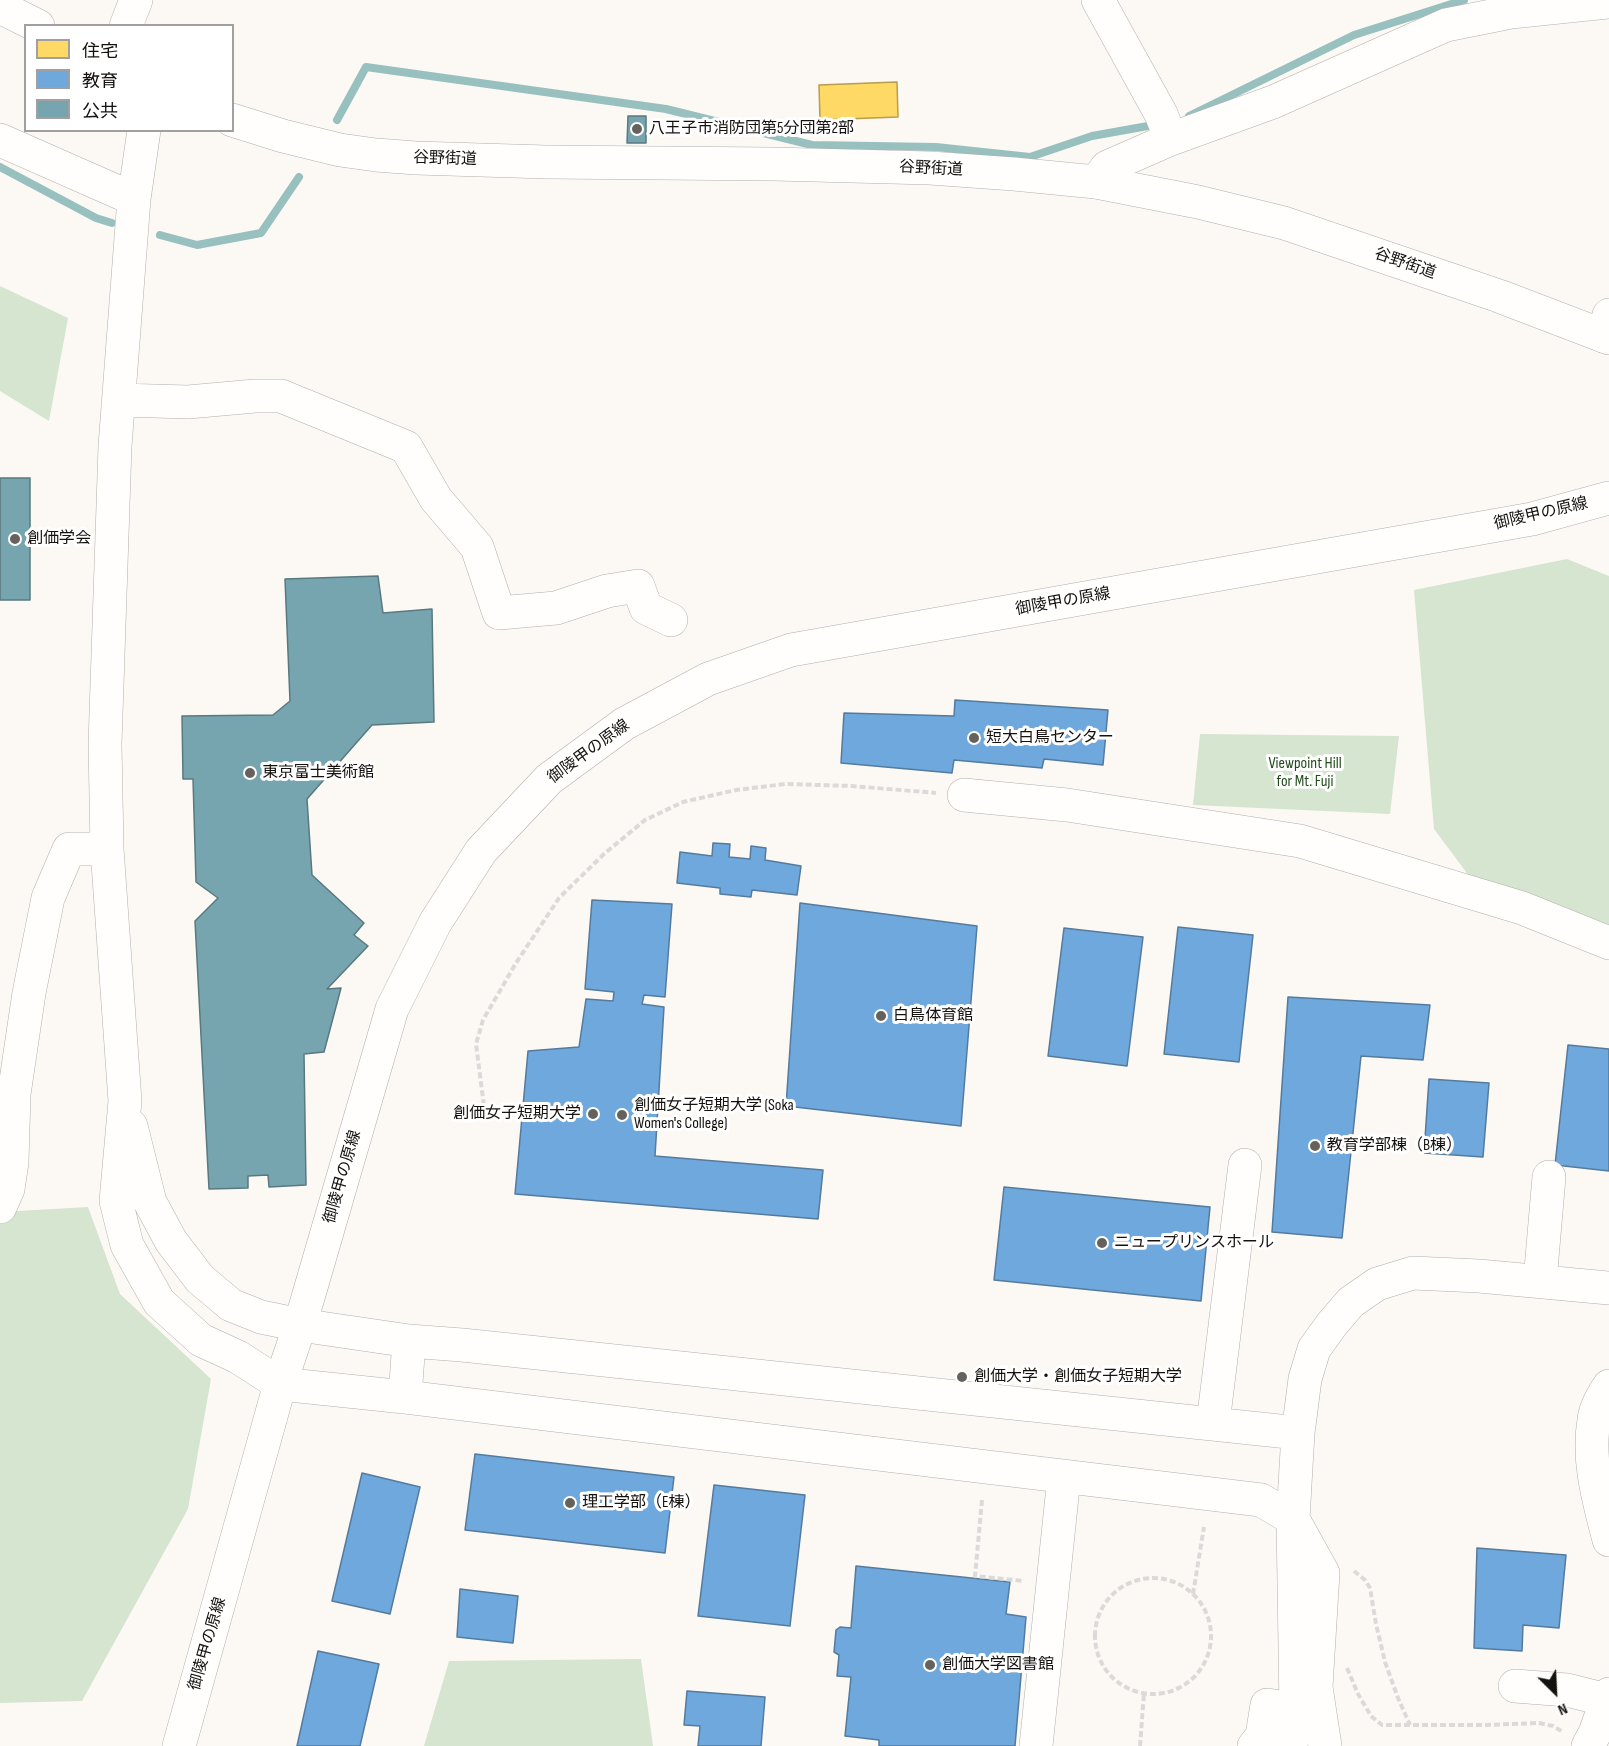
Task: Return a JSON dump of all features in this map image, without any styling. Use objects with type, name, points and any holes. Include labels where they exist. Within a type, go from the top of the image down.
[{"type":"street","points":[[127,24],[136,0]]},
{"type":"street","points":[[1098,0],[1167,128]]},
{"type":"street","points":[[1096,182],[1107,167],[1167,128],[1273,102],[1446,25],[1511,12],[1609,2]]},
{"type":"street","points":[[6,6],[35,24]]},
{"type":"street","name":"谷野街道","points":[[234,121],[317,145],[375,156],[546,162],[930,168],[1096,182],[1198,202],[1284,223],[1607,330]]},
{"type":"street","points":[[144,132],[134,199],[115,446],[106,732],[107,849],[125,1101],[116,1202],[127,1245],[159,1302],[201,1340],[238,1357],[280,1384],[405,1396],[1261,1500],[1293,1519],[1323,1573],[1319,1645],[1303,1694],[1291,1746]]},
{"type":"street","points":[[0,140],[134,199]]},
{"type":"street","points":[[119,400],[188,402],[281,396],[406,447],[436,499],[477,547],[500,613],[556,608],[608,591],[638,586],[646,608],[670,620]]},
{"type":"street","name":"御陵甲の原線","points":[[179,1746],[280,1384],[300,1326],[392,1009],[435,923],[482,851],[549,779],[624,724],[708,679],[791,650],[1532,519],[1609,498]]},
{"type":"street","points":[[964,795],[1067,805],[1300,842],[1522,908],[1609,944]]},
{"type":"street","points":[[3,1194],[12,1162],[14,1094],[29,993],[48,898],[69,849],[107,849]]},
{"type":"street","points":[[125,1101],[150,1202],[171,1241],[200,1279],[231,1305],[261,1317],[300,1326],[409,1341],[1298,1433]]},
{"type":"street","points":[[1213,1423],[1245,1165]]},
{"type":"street","points":[[1540,1281],[1549,1177]]},
{"type":"street","points":[[1325,1746],[1303,1694],[1293,1519],[1298,1433],[1305,1379],[1314,1350],[1332,1324],[1352,1302],[1377,1284],[1413,1273],[1479,1276],[1609,1288]]},
{"type":"street","points":[[405,1396],[409,1341]]},
{"type":"street","points":[[1608,1395],[1594,1418],[1592,1456],[1602,1484],[1609,1540]]},
{"type":"street","points":[[1036,1746],[1064,1477]]},
{"type":"street","points":[[1515,1686],[1567,1690],[1608,1697],[1594,1733],[1579,1741]]},
{"type":"street","points":[[1254,1746],[1262,1736],[1267,1705],[1303,1694]]},
{"type":"path","points":[[485,1114],[476,1044],[483,1020],[516,963],[559,898],[604,854],[645,820],[682,802],[736,790],[785,784],[852,786],[964,795]]},
{"type":"path","points":[[982,1500],[975,1576],[1000,1578]]},
{"type":"path","points":[[1193,1594],[1204,1527]]},
{"type":"path","points":[[1349,1565],[1370,1588],[1385,1662],[1410,1725]]},
{"type":"path","points":[[1159,1578],[1178,1583],[1193,1594],[1204,1608],[1210,1624],[1211,1641],[1207,1657],[1198,1672],[1186,1684],[1170,1691],[1144,1693],[1121,1685],[1107,1672],[1097,1654],[1095,1636],[1098,1617],[1107,1600],[1122,1587],[1140,1579],[1159,1578]]},
{"type":"path","points":[[1319,1645],[1336,1653],[1344,1663],[1371,1716],[1382,1725],[1539,1723],[1553,1726],[1579,1741]]},
{"type":"path","points":[[1140,1746],[1144,1693]]},
{"type":"green space","points":[[0,286],[68,318],[49,421],[0,391]]},
{"type":"green space","points":[[1567,559],[1609,576],[1609,953],[1493,908],[1434,829],[1414,590]]},
{"type":"green space","name":"Viewpoint Hill for Mt. Fuji","points":[[1200,734],[1399,736],[1390,814],[1193,805]]},
{"type":"green space","points":[[88,1207],[120,1294],[211,1379],[188,1509],[82,1701],[0,1703],[0,1212]]},
{"type":"green space","points":[[641,1659],[653,1746],[424,1746],[449,1661]]},
{"type":"building: 住宅","points":[[897,82],[898,117],[820,120],[819,85]]},
{"type":"building: 教育","name":"短大白鳥センター","points":[[955,700],[1108,710],[1103,765],[1044,759],[1042,768],[954,760],[952,773],[841,763],[844,713],[954,716]]},
{"type":"building: 教育","points":[[713,843],[730,844],[729,857],[750,859],[751,846],[766,848],[765,860],[801,866],[797,895],[752,890],[751,897],[720,894],[720,888],[677,883],[680,852],[712,856]]},
{"type":"building: 教育","points":[[592,900],[672,904],[665,997],[644,995],[642,1004],[664,1007],[655,1156],[823,1170],[818,1219],[515,1194],[528,1051],[579,1047],[586,999],[613,1001],[614,992],[585,989]]},
{"type":"building: 教育","name":"白鳥体育館","points":[[800,903],[977,926],[961,1126],[786,1106]]},
{"type":"building: 教育","points":[[1178,927],[1253,935],[1239,1062],[1164,1054]]},
{"type":"building: 教育","points":[[1064,928],[1143,937],[1127,1066],[1048,1056]]},
{"type":"building: 教育","name":"教育学部棟（B棟）","points":[[1288,997],[1430,1005],[1423,1060],[1361,1056],[1342,1238],[1272,1232]]},
{"type":"building: 教育","points":[[1568,1045],[1609,1049],[1609,1171],[1555,1165]]},
{"type":"building: 教育","points":[[1429,1079],[1489,1083],[1483,1157],[1424,1153]]},
{"type":"building: 教育","name":"ニュープリンスホール","points":[[1004,1187],[1210,1207],[1201,1301],[994,1280]]},
{"type":"building: 教育","name":"理工学部（E棟）","points":[[475,1454],[674,1477],[665,1553],[465,1530]]},
{"type":"building: 教育","points":[[362,1473],[420,1487],[390,1614],[332,1601]]},
{"type":"building: 教育","points":[[714,1485],[805,1495],[790,1626],[698,1616]]},
{"type":"building: 教育","points":[[1477,1548],[1566,1555],[1559,1628],[1523,1625],[1522,1651],[1474,1648]]},
{"type":"building: 教育","name":"創価大学図書館","points":[[856,1566],[1010,1582],[1006,1614],[1026,1617],[1015,1746],[879,1746],[879,1740],[845,1736],[851,1677],[837,1676],[839,1655],[834,1652],[836,1630],[840,1627],[851,1628]]},
{"type":"building: 教育","points":[[460,1589],[518,1596],[513,1643],[457,1637]]},
{"type":"building: 教育","points":[[318,1651],[379,1664],[360,1746],[297,1746]]},
{"type":"building: 教育","points":[[687,1691],[765,1697],[761,1746],[698,1746],[700,1726],[684,1725]]},
{"type":"building: 公共","name":"八王子市消防団第5分団第2部","points":[[628,116],[646,116],[646,143],[627,143]]},
{"type":"building: 公共","name":"創価学会","points":[[0,478],[30,478],[30,600],[0,600]]},
{"type":"building: 公共","points":[[378,576],[383,613],[432,609],[434,722],[372,725],[307,799],[312,875],[364,923],[354,935],[368,946],[327,989],[341,988],[324,1052],[304,1054],[306,1185],[269,1187],[268,1175],[248,1176],[248,1188],[209,1189],[195,921],[218,898],[196,882],[193,779],[183,779],[182,716],[273,715],[290,701],[285,579]]},
{"type":"waterway","points":[[1189,116],[1354,35],[1464,0]]},
{"type":"waterway","points":[[337,120],[366,67],[666,109],[812,145],[936,147],[1030,157],[1092,136],[1159,124]]},
{"type":"waterway","points":[[0,167],[96,218],[112,223]]},
{"type":"waterway","points":[[160,235],[197,245],[261,233],[299,177]]},
{"type":"place","name":"八王子市消防団第5分団第2部","points":[[637,129]]},
{"type":"place","name":"創価学会","points":[[15,539]]},
{"type":"place","name":"短大白鳥センター","points":[[974,738]]},
{"type":"place","name":"東京富士美術館","points":[[250,773]]},
{"type":"place","name":"白鳥体育館","points":[[881,1016]]},
{"type":"place","name":"創価女子短期大学","points":[[593,1114]]},
{"type":"place","name":"創価女子短期大学 (Soka Women's College)","points":[[622,1115]]},
{"type":"place","name":"教育学部棟（B棟）","points":[[1315,1146]]},
{"type":"place","name":"ニュープリンスホール","points":[[1102,1243]]},
{"type":"place","name":"創価大学・創価女子短期大学","points":[[962,1377]]},
{"type":"place","name":"理工学部（E棟）","points":[[570,1503]]},
{"type":"place","name":"創価大学図書館","points":[[930,1665]]}]
